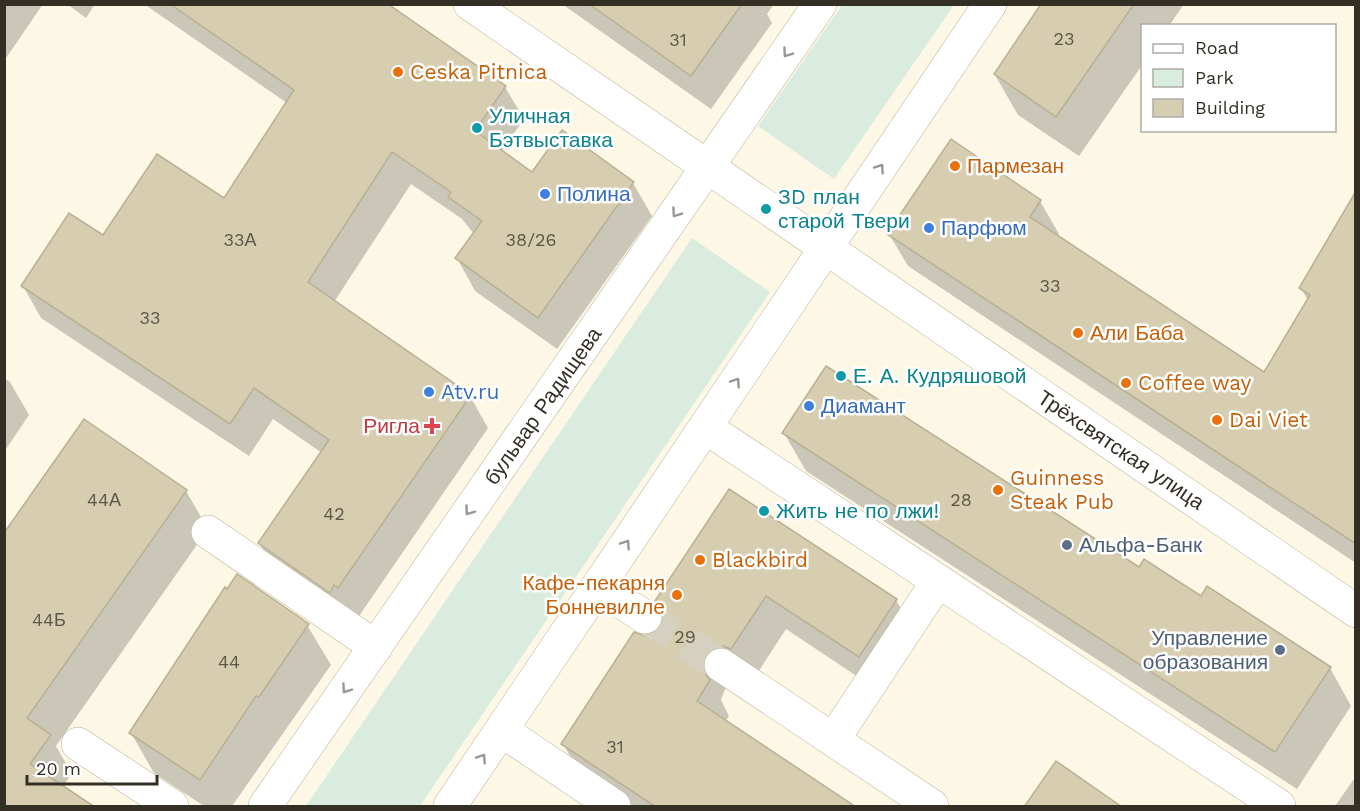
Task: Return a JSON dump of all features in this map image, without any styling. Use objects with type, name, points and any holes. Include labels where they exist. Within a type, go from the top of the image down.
[{"type":"street","name":"Трёхсвятская улица","points":[[470,4],[1356,611]]},
{"type":"street","name":"бульвар Радищева","points":[[265,807],[820,4]]},
{"type":"street","points":[[450,807],[990,4]]},
{"type":"street","points":[[705,427],[1279,807]]},
{"type":"street","points":[[208,532],[376,647]]},
{"type":"street","points":[[833,740],[938,581]]},
{"type":"street","points":[[598,587],[645,617]]},
{"type":"street","points":[[721,665],[932,807]]},
{"type":"street","points":[[501,730],[614,807]]},
{"type":"street","points":[[78,744],[172,807]]},
{"type":"green space","points":[[842,5],[954,5],[834,179],[758,126]]},
{"type":"green space","points":[[692,238],[770,292],[420,806],[306,806]]},
{"type":"building","points":[[170,4],[388,4],[506,86],[475,131],[532,172],[562,130],[634,182],[538,318],[455,258],[482,221],[448,197],[451,192],[392,152],[308,282],[471,395],[338,588],[334,585],[330,593],[258,543],[329,440],[254,388],[230,424],[21,286],[69,213],[103,235],[157,154],[224,198],[294,90]]},
{"type":"building","points":[[589,4],[742,4],[691,76]]},
{"type":"building","points":[[1041,4],[1134,4],[1056,117],[994,74]]},
{"type":"building","points":[[951,139],[1041,200],[1030,217],[1264,372],[1310,295],[1299,288],[1356,191],[1356,544],[887,234]]},
{"type":"building","points":[[826,366],[1139,567],[1144,559],[1201,596],[1207,586],[1331,667],[1275,752],[782,433]]},
{"type":"building","points":[[84,419],[187,490],[27,718],[51,735],[30,764],[95,807],[4,807],[4,533]]},
{"type":"building","points":[[729,489],[897,599],[859,657],[766,596],[731,649],[723,646],[713,648],[706,654],[702,663],[704,673],[710,680],[697,701],[856,807],[656,807],[561,744],[634,632],[645,636],[653,634],[660,628],[664,617],[655,601]]},
{"type":"building","points":[[237,574],[309,624],[259,697],[256,696],[200,780],[129,733],[225,587],[227,589]]},
{"type":"building","points":[[1056,761],[1122,807],[1024,807]]},
{"type":"tunnel","points":[[645,617],[721,665]]},
{"type":"place","name":"Ceska Pitnica","points":[[398,72]]},
{"type":"place","name":"Уличная Бэтвыставка","points":[[477,128]]},
{"type":"place","name":"Пармезан","points":[[955,166]]},
{"type":"place","name":"Полина","points":[[545,194]]},
{"type":"place","name":"ЗD план старой Твери","points":[[766,209]]},
{"type":"place","name":"Парфюм","points":[[929,228]]},
{"type":"place","name":"Али Баба","points":[[1078,333]]},
{"type":"place","name":"Е. А. Кудряшовой","points":[[841,376]]},
{"type":"place","name":"Coffee way","points":[[1126,383]]},
{"type":"place","name":"Atv.ru","points":[[429,392]]},
{"type":"place","name":"Диамант","points":[[809,406]]},
{"type":"place","name":"Dai Viet","points":[[1217,420]]},
{"type":"place","name":"Ригла","points":[[432,426]]},
{"type":"place","name":"Guinness Steak Pub","points":[[998,490]]},
{"type":"place","name":"Жить не по лжи!","points":[[764,511]]},
{"type":"place","name":"Альфа-Банк","points":[[1067,545]]},
{"type":"place","name":"Blackbird","points":[[700,560]]},
{"type":"place","name":"Кафе-пекарня Бонневилле","points":[[677,595]]},
{"type":"place","name":"Управление образования","points":[[1280,650]]}]
